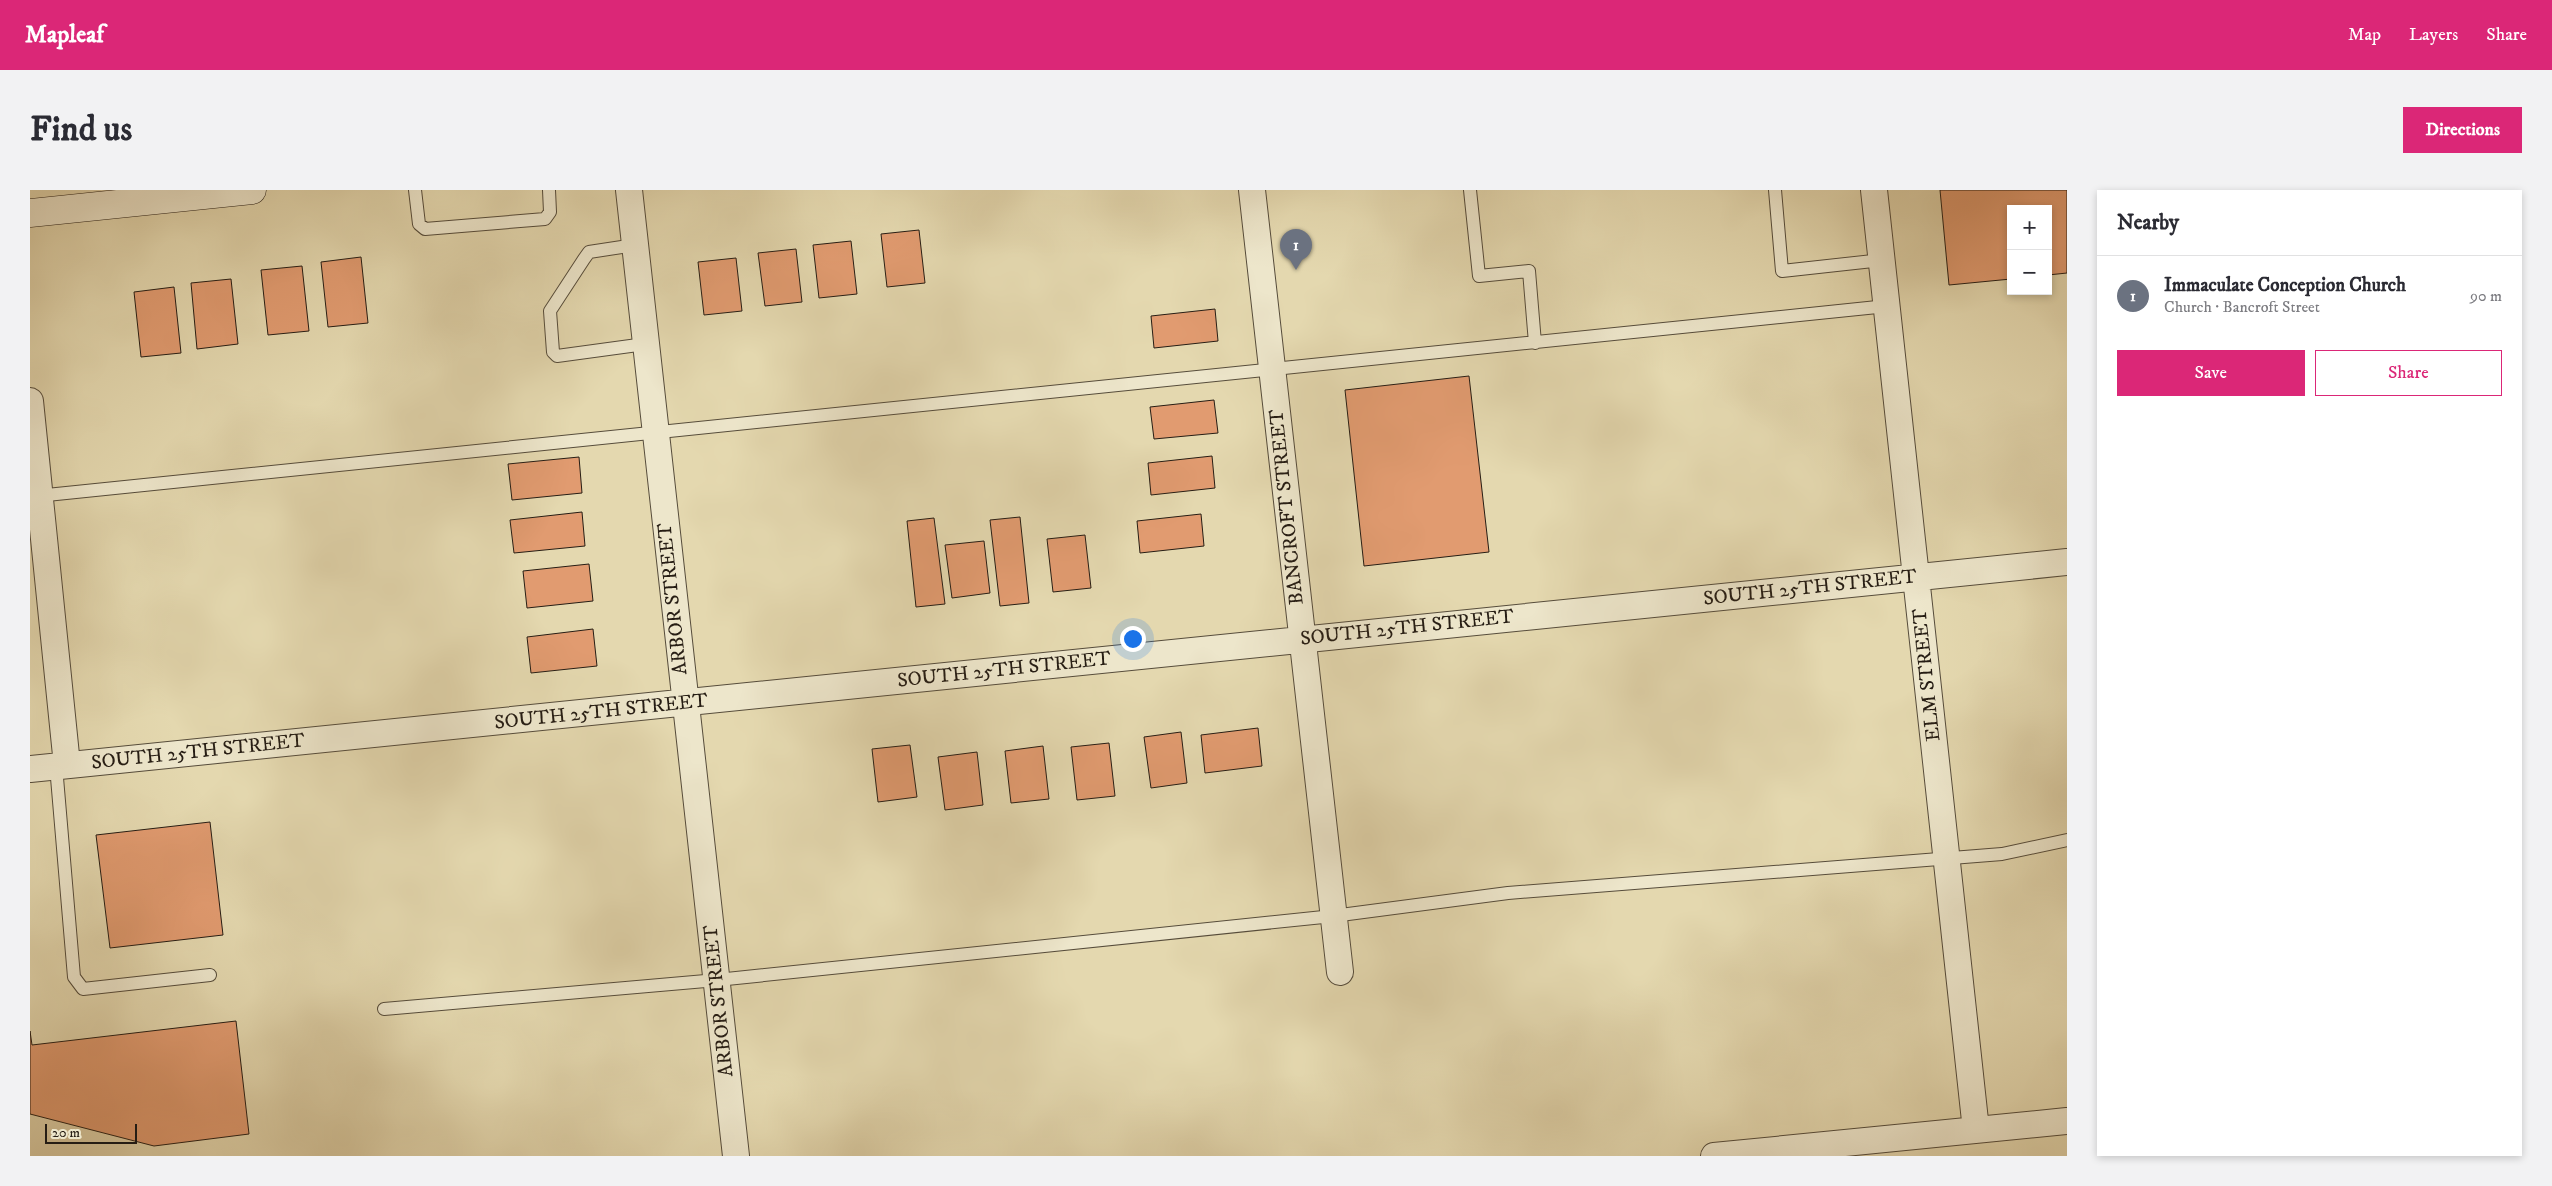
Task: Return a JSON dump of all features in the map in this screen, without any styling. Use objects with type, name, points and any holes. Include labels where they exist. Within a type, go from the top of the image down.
[{"type":"main road","points":[[30,213],[252,190]]},
{"type":"street","name":"ARBOR STREET","points":[[629,190],[684,704],[736,1156]]},
{"type":"street","name":"BANCROFT STREET","points":[[1252,190],[1340,972]]},
{"type":"street","name":"ELM STREET","points":[[1874,190],[1976,1130]]},
{"type":"street","points":[[30,400],[35,496],[62,766]]},
{"type":"street","name":"SOUTH 25TH STREET","points":[[30,769],[684,704],[1302,638],[2067,562]]},
{"type":"street","points":[[1714,1156],[2067,1121]]},
{"type":"lane","points":[[415,190],[418,224],[425,229],[546,219],[550,212],[549,190]]},
{"type":"lane","points":[[1470,190],[1479,276],[1529,272],[1535,343]]},
{"type":"lane","points":[[1775,190],[1782,271],[1882,260]]},
{"type":"lane","points":[[635,245],[589,252],[550,311],[553,352],[557,356],[645,344]]},
{"type":"lane","points":[[35,496],[1887,306]]},
{"type":"lane","points":[[62,766],[74,977],[83,989],[210,975]]},
{"type":"lane","points":[[384,1009],[717,980],[1333,916],[1508,893],[2002,854],[2067,840]]},
{"type":"building","points":[[1940,190],[2067,190],[2067,273],[2052,275],[2052,205],[2007,205],[2007,279],[1949,285]]},
{"type":"building","points":[[919,230],[925,283],[887,287],[881,234]]},
{"type":"building","points":[[851,241],[857,294],[819,298],[813,245]]},
{"type":"building","points":[[796,249],[802,302],[765,306],[758,253]]},
{"type":"building","points":[[361,257],[368,323],[328,327],[321,262]]},
{"type":"building","points":[[736,258],[742,311],[704,315],[698,262]]},
{"type":"building","points":[[302,266],[309,331],[268,335],[261,270]]},
{"type":"building","points":[[231,279],[238,344],[197,349],[191,283]]},
{"type":"building","points":[[174,287],[181,353],[141,357],[134,292]]},
{"type":"building","points":[[1215,309],[1218,341],[1154,348],[1151,316]]},
{"type":"building","points":[[1469,376],[1489,552],[1364,566],[1345,390]]},
{"type":"building","points":[[1214,400],[1218,433],[1154,439],[1150,407]]},
{"type":"building","points":[[1212,456],[1215,488],[1151,495],[1148,463]]},
{"type":"building","points":[[579,457],[582,493],[512,500],[508,464]]},
{"type":"building","points":[[582,512],[585,546],[514,553],[510,520]]},
{"type":"building","points":[[1201,514],[1204,546],[1140,553],[1137,521]]},
{"type":"building","points":[[1020,517],[1029,603],[1000,606],[990,520]]},
{"type":"building","points":[[934,518],[945,604],[916,607],[907,521]]},
{"type":"building","points":[[1085,535],[1091,588],[1053,592],[1047,539]]},
{"type":"building","points":[[984,541],[990,593],[952,598],[945,545]]},
{"type":"building","points":[[589,564],[593,601],[527,608],[523,571]]},
{"type":"building","points":[[593,629],[597,666],[531,673],[527,637]]},
{"type":"building","points":[[1258,728],[1262,766],[1205,773],[1201,735]]},
{"type":"building","points":[[1181,732],[1187,783],[1151,788],[1144,737]]},
{"type":"building","points":[[1109,743],[1115,796],[1077,800],[1071,747]]},
{"type":"building","points":[[910,745],[917,797],[878,802],[872,749]]},
{"type":"building","points":[[1043,746],[1049,799],[1011,803],[1005,751]]},
{"type":"building","points":[[977,752],[983,805],[945,810],[938,757]]},
{"type":"building","points":[[210,822],[223,935],[110,948],[96,835]]},
{"type":"building","points":[[236,1021],[249,1134],[154,1146],[30,1114],[30,1031],[32,1045]]},
{"type":"place","name":"Immaculate Conception Church","points":[[1296,270]]}]
